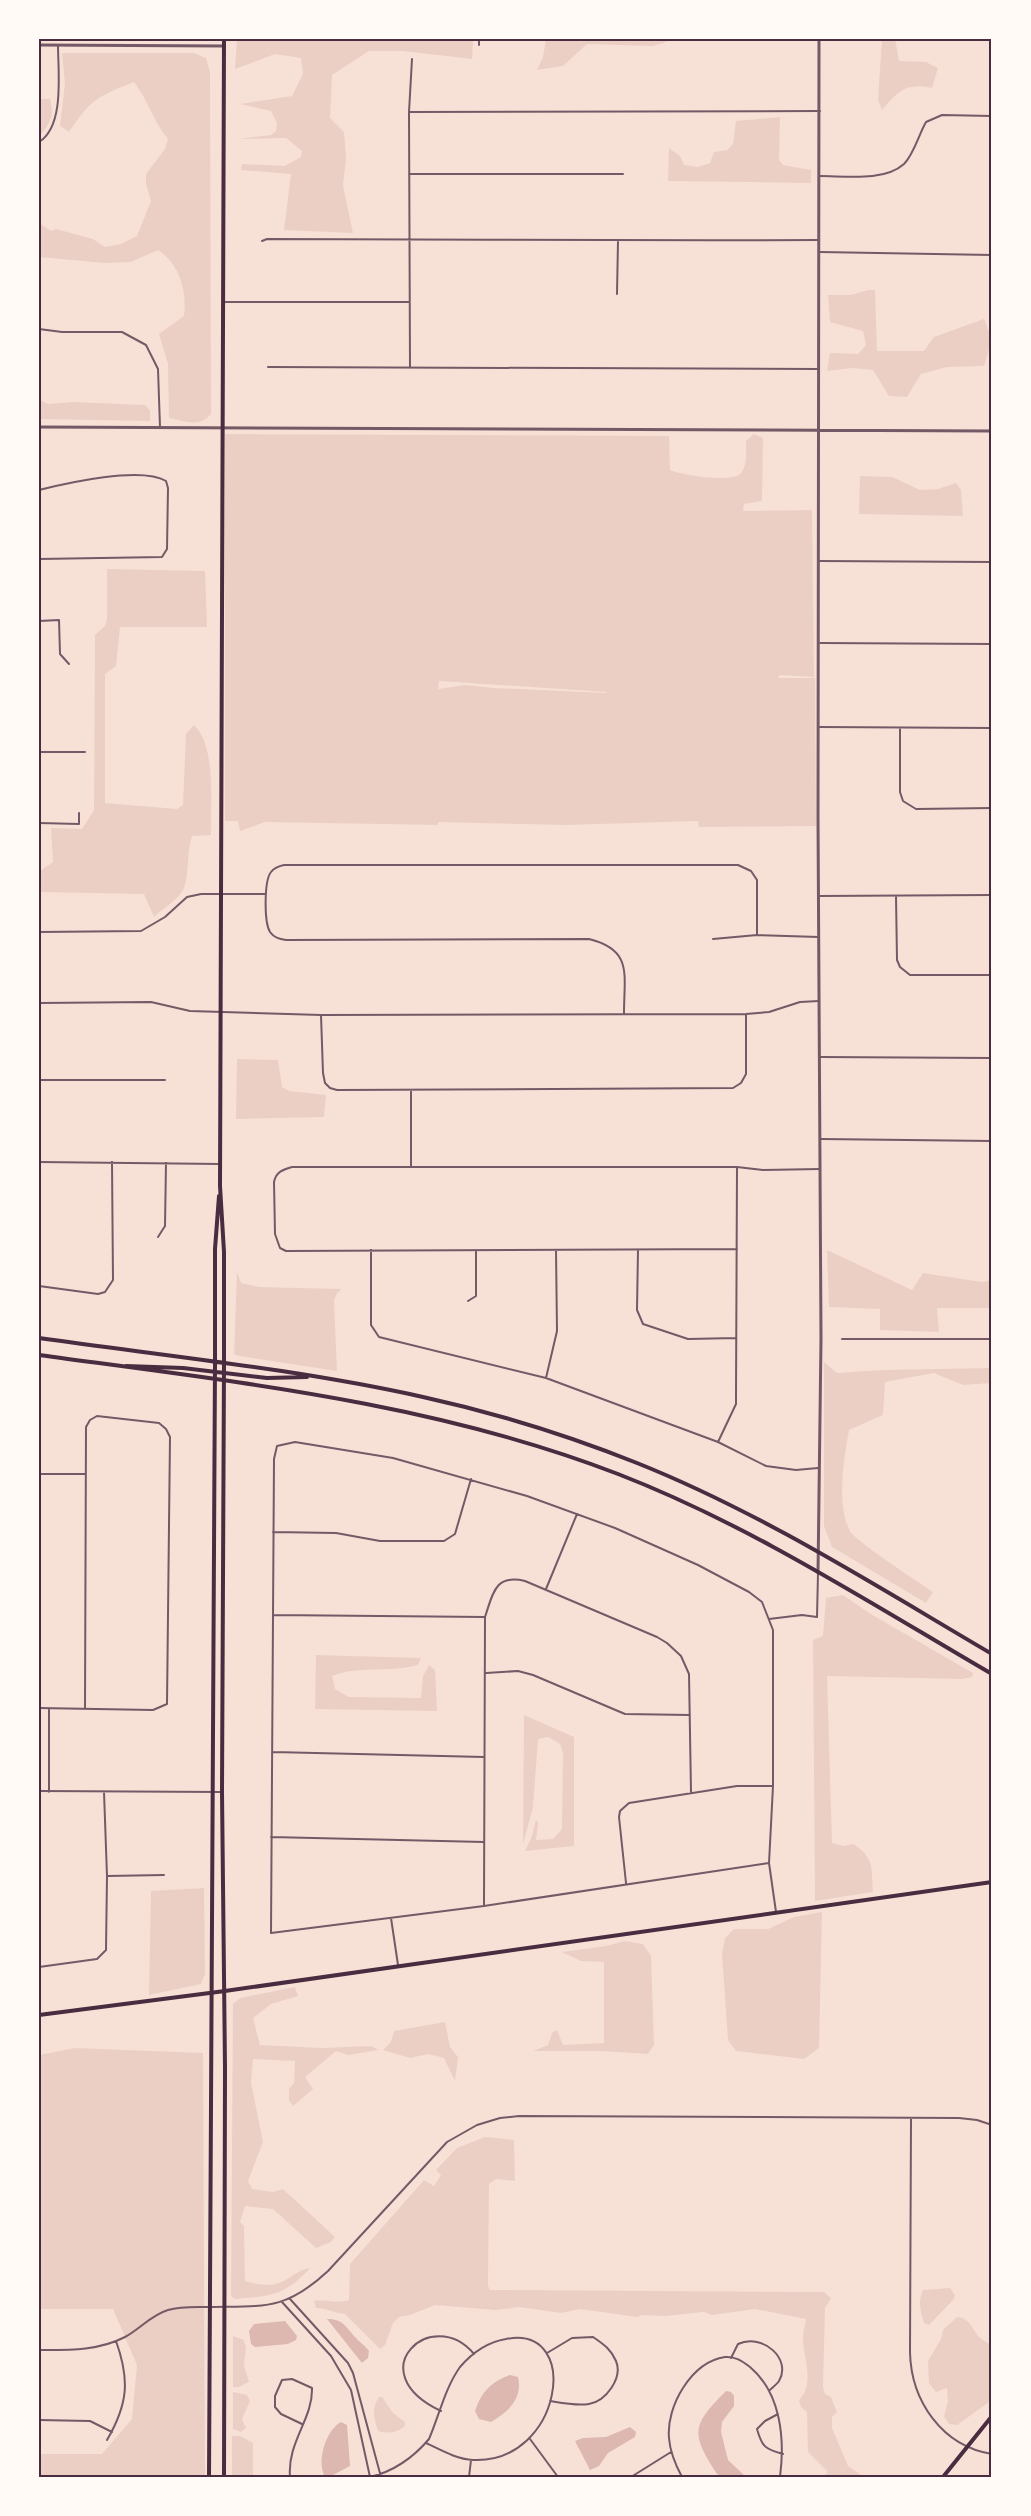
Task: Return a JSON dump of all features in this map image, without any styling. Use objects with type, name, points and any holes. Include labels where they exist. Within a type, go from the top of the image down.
[{"type":"main road","points":[[224,39],[220,1164],[224,1252],[225,1373],[222,1792],[225,1991],[224,2477]]},
{"type":"main road","points":[[209,2477],[216,1239],[220,1186]]},
{"type":"main road","points":[[39,1338],[311,1377],[448,1403],[576,1440],[689,1485],[818,1552],[992,1654]]},
{"type":"main road","points":[[39,1355],[403,1410],[540,1446],[673,1497],[749,1534],[992,1674]]},
{"type":"main road","points":[[113,1366],[170,1367],[281,1378],[311,1377]]},
{"type":"main road","points":[[39,2015],[211,1993],[992,1882]]},
{"type":"main road","points":[[943,2477],[992,2416]]},
{"type":"street","points":[[479,39],[479,45]]},
{"type":"street","points":[[770,1619],[802,1615],[817,1617],[821,1339],[818,897],[819,39]]},
{"type":"street","points":[[39,45],[224,46]]},
{"type":"street","points":[[39,142],[55,122],[58,97],[58,45]]},
{"type":"street","points":[[410,367],[408,238],[409,112],[412,59]]},
{"type":"street","points":[[409,112],[820,111]]},
{"type":"street","points":[[820,176],[888,173],[903,165],[910,156],[926,122],[942,115],[992,117]]},
{"type":"street","points":[[409,174],[623,174]]},
{"type":"street","points":[[262,241],[267,239],[408,238],[618,241],[820,240]]},
{"type":"street","points":[[617,294],[618,241]]},
{"type":"street","points":[[820,252],[992,255]]},
{"type":"street","points":[[222,302],[409,302]]},
{"type":"street","points":[[39,329],[62,332],[122,332],[146,345],[158,369],[160,428]]},
{"type":"street","points":[[268,367],[819,369]]},
{"type":"street","points":[[39,427],[992,431]]},
{"type":"street","points":[[39,490],[78,480],[117,476],[158,477],[166,481],[168,488],[167,549],[162,557],[39,559]]},
{"type":"street","points":[[819,561],[992,562]]},
{"type":"street","points":[[39,621],[59,620],[60,654],[69,664]]},
{"type":"street","points":[[820,643],[992,644]]},
{"type":"street","points":[[819,727],[992,728]]},
{"type":"street","points":[[900,727],[900,792],[903,801],[916,809],[992,808]]},
{"type":"street","points":[[39,752],[85,752]]},
{"type":"street","points":[[39,823],[79,824],[79,813]]},
{"type":"street","points":[[624,1012],[624,971],[614,948],[589,939],[286,940],[271,934],[268,927],[266,894],[268,877],[272,871],[284,865],[738,865],[750,871],[757,880],[757,935]]},
{"type":"street","points":[[39,932],[141,931],[165,917],[187,897],[201,894],[266,894]]},
{"type":"street","points":[[818,897],[992,895]]},
{"type":"street","points":[[897,896],[897,960],[904,972],[910,975],[992,975]]},
{"type":"street","points":[[713,939],[757,935],[819,937]]},
{"type":"street","points":[[39,1003],[151,1002],[190,1011],[221,1010],[321,1015],[624,1012],[746,1014],[776,1011],[800,1002],[819,1001]]},
{"type":"street","points":[[321,1015],[323,1073],[325,1083],[330,1088],[346,1091],[411,1091],[733,1088],[741,1083],[746,1074],[746,1014]]},
{"type":"street","points":[[820,1057],[992,1058]]},
{"type":"street","points":[[39,1080],[165,1080]]},
{"type":"street","points":[[411,1091],[411,1166]]},
{"type":"street","points":[[821,1139],[992,1141]]},
{"type":"street","points":[[39,1162],[220,1164]]},
{"type":"street","points":[[39,1286],[98,1294],[110,1288],[113,1280],[112,1162]]},
{"type":"street","points":[[159,1237],[165,1226],[166,1163]]},
{"type":"street","points":[[736,1249],[286,1251],[280,1248],[275,1234],[275,1176],[280,1171],[292,1167],[820,1169]]},
{"type":"street","points":[[718,1442],[735,1404],[737,1167]]},
{"type":"street","points":[[371,1250],[371,1325],[379,1337],[546,1378],[718,1442],[766,1466],[796,1470],[818,1468]]},
{"type":"street","points":[[546,1378],[557,1331],[556,1250]]},
{"type":"street","points":[[638,1250],[637,1310],[643,1324],[688,1339],[736,1338]]},
{"type":"street","points":[[468,1301],[476,1296],[476,1251]]},
{"type":"street","points":[[842,1339],[992,1339]]},
{"type":"street","points":[[39,1708],[160,1709],[167,1704],[169,1690],[170,1437],[166,1429],[159,1424],[97,1416],[90,1420],[86,1427],[85,1708]]},
{"type":"street","points":[[769,1863],[484,1906],[271,1933],[273,1532],[274,1459],[277,1446],[295,1442],[393,1458],[471,1479],[577,1514],[688,1560],[733,1582],[762,1602],[773,1630],[773,1786],[769,1863],[776,1912]]},
{"type":"street","points":[[39,1474],[86,1474]]},
{"type":"street","points":[[273,1532],[336,1533],[380,1541],[444,1541],[455,1534],[471,1479]]},
{"type":"street","points":[[546,1589],[577,1514]]},
{"type":"street","points":[[484,1906],[485,1617],[498,1585],[505,1579],[525,1581],[546,1589],[657,1637],[674,1648],[687,1665],[689,1674],[691,1792]]},
{"type":"street","points":[[273,1615],[485,1617]]},
{"type":"street","points":[[486,1673],[518,1671],[533,1675],[625,1714],[690,1714]]},
{"type":"street","points":[[49,1709],[49,1792]]},
{"type":"street","points":[[273,1752],[484,1757]]},
{"type":"street","points":[[626,1883],[620,1817],[623,1806],[636,1800],[691,1792],[737,1786],[773,1786]]},
{"type":"street","points":[[39,1791],[222,1792]]},
{"type":"street","points":[[39,1966],[97,1959],[102,1956],[106,1942],[107,1876],[104,1792]]},
{"type":"street","points":[[271,1837],[484,1842]]},
{"type":"street","points":[[107,1876],[164,1875]]},
{"type":"street","points":[[391,1917],[398,1965]]},
{"type":"street","points":[[39,2350],[88,2348],[116,2341],[168,2310],[266,2306],[290,2299],[314,2284],[328,2271],[438,2149],[457,2134],[489,2120],[519,2116],[911,2118],[968,2119],[992,2125]]},
{"type":"street","points":[[911,2118],[911,2369],[926,2410],[943,2429],[966,2446],[992,2454]]},
{"type":"street","points":[[290,2299],[342,2356],[353,2373],[380,2476]]},
{"type":"street","points":[[282,2302],[335,2362],[351,2390],[370,2477],[380,2476],[402,2465],[426,2443],[452,2381],[461,2367],[485,2345],[515,2337],[540,2345],[550,2360],[554,2375],[550,2401],[541,2425],[530,2439],[506,2454],[488,2460],[471,2460],[453,2456],[426,2443]]},
{"type":"street","points":[[441,2411],[418,2399],[410,2389],[403,2375],[405,2358],[415,2343],[432,2337],[450,2336],[466,2344],[474,2354]]},
{"type":"street","points":[[546,2354],[572,2338],[593,2337],[610,2349],[617,2364],[614,2385],[604,2397],[590,2404],[550,2401]]},
{"type":"street","points":[[731,2358],[738,2344],[749,2339],[762,2342],[772,2349],[781,2365],[780,2379],[769,2391]]},
{"type":"street","points":[[107,2440],[121,2411],[126,2383],[116,2341]]},
{"type":"street","points":[[335,2362],[342,2356]]},
{"type":"street","points":[[682,2477],[671,2452],[669,2436],[671,2414],[686,2384],[696,2373],[715,2360],[731,2358],[741,2360],[757,2373],[769,2391],[778,2414],[783,2454],[780,2477]]},
{"type":"street","points":[[290,2477],[295,2440],[313,2401],[312,2388],[292,2379],[282,2380],[275,2396],[275,2407],[281,2414],[302,2424]]},
{"type":"street","points":[[778,2414],[765,2421],[757,2429],[760,2441],[767,2449],[783,2454]]},
{"type":"street","points":[[39,2420],[90,2421],[112,2432]]},
{"type":"street","points":[[530,2439],[558,2477]]},
{"type":"street","points":[[631,2477],[671,2452]]},
{"type":"street","points":[[469,2477],[471,2460]]},
{"type":"shaded area","points":[[237,39],[455,39],[473,41],[472,59],[403,51],[369,51],[332,75],[330,118],[344,132],[346,158],[343,186],[353,233],[284,230],[291,174],[241,170],[242,164],[285,166],[301,157],[302,151],[286,138],[238,139],[271,135],[276,131],[277,123],[271,111],[240,104],[292,96],[303,74],[301,58],[275,54],[235,69]]},
{"type":"shaded area","points":[[546,39],[675,39],[653,46],[587,44],[563,66],[537,70],[543,57]]},
{"type":"shaded area","points":[[882,39],[895,39],[899,61],[926,62],[938,68],[932,88],[909,87],[898,93],[882,110],[878,100]]},
{"type":"shaded area","points":[[62,53],[194,53],[206,58],[210,72],[211,414],[202,421],[192,422],[169,418],[168,364],[159,334],[184,316],[185,307],[180,279],[166,256],[158,250],[131,262],[105,263],[39,257],[39,223],[51,231],[56,229],[93,239],[105,247],[121,244],[137,236],[151,201],[146,184],[146,174],[165,149],[168,139],[134,82],[96,100],[69,132],[60,126],[65,83]]},
{"type":"shaded area","points":[[39,99],[50,99],[52,115],[49,124],[39,136]]},
{"type":"shaded area","points":[[780,117],[779,160],[783,165],[811,170],[811,183],[668,181],[669,148],[680,156],[684,165],[698,167],[710,163],[714,152],[727,150],[733,144],[736,121]]},
{"type":"shaded area","points":[[875,290],[877,351],[924,351],[934,337],[984,319],[992,339],[984,366],[947,367],[921,374],[907,397],[889,396],[873,370],[852,368],[827,371],[830,353],[858,354],[866,345],[863,331],[830,322],[828,295],[851,295]]},
{"type":"shaded area","points":[[39,400],[48,404],[73,402],[145,405],[150,410],[150,421],[40,419]]},
{"type":"shaded area","points":[[225,434],[669,436],[670,470],[695,476],[727,478],[735,477],[743,471],[746,441],[754,434],[763,438],[762,501],[744,504],[743,511],[812,510],[814,677],[780,675],[778,678],[815,678],[816,826],[699,827],[698,821],[566,825],[265,822],[240,831],[238,821],[225,821]],"holes":[[[439,681],[607,692],[465,685],[438,689]]]},
{"type":"shaded area","points":[[860,476],[892,477],[920,490],[938,489],[956,483],[961,490],[963,516],[859,514]]},
{"type":"shaded area","points":[[107,569],[205,571],[207,627],[120,627],[116,666],[105,674],[105,803],[177,809],[183,805],[186,734],[194,725],[206,747],[209,761],[211,835],[192,836],[186,880],[182,892],[154,917],[144,894],[39,892],[40,871],[53,862],[51,828],[82,829],[94,810],[95,635],[105,626],[107,619]]},
{"type":"shaded area","points":[[237,1059],[278,1060],[282,1087],[289,1091],[326,1095],[324,1117],[236,1119]]},
{"type":"shaded area","points":[[827,1250],[912,1290],[923,1273],[982,1282],[992,1280],[992,1308],[937,1308],[939,1332],[880,1330],[880,1309],[829,1307]]},
{"type":"shaded area","points":[[237,1272],[241,1283],[259,1287],[342,1289],[337,1293],[334,1301],[337,1371],[234,1354]]},
{"type":"shaded area","points":[[824,1362],[837,1373],[992,1368],[992,1383],[963,1385],[934,1373],[885,1382],[883,1415],[849,1430],[843,1467],[842,1495],[843,1508],[850,1531],[875,1552],[933,1592],[926,1603],[832,1547],[824,1526]]},
{"type":"shaded area","points":[[843,1595],[869,1613],[973,1673],[972,1677],[962,1679],[827,1676],[832,1843],[843,1846],[853,1844],[865,1854],[872,1870],[873,1892],[815,1901],[813,1640],[823,1636],[826,1598]]},
{"type":"shaded area","points":[[316,1655],[421,1658],[418,1665],[397,1669],[353,1671],[332,1676],[335,1689],[349,1697],[421,1698],[423,1676],[429,1665],[435,1670],[437,1711],[315,1709]]},
{"type":"shaded area","points":[[524,1715],[574,1737],[574,1846],[525,1851],[536,1819],[538,1823],[536,1840],[553,1839],[562,1829],[563,1753],[560,1744],[548,1737],[538,1739],[533,1807],[523,1844]]},
{"type":"shaded area","points":[[204,1888],[205,1974],[201,1984],[149,1995],[151,1891]]},
{"type":"shaded area","points":[[822,1912],[819,2048],[804,2059],[736,2051],[728,2040],[722,1954],[725,1938],[734,1929],[768,1929],[794,1917]]},
{"type":"shaded area","points":[[625,1941],[643,1944],[651,1956],[654,2045],[648,2054],[533,2051],[548,2045],[552,2033],[557,2030],[563,2045],[604,2043],[604,1962],[581,1961],[562,1952]]},
{"type":"shaded area","points":[[295,1987],[298,1996],[271,2004],[253,2018],[260,2045],[322,2048],[371,2046],[379,2050],[348,2055],[336,2051],[305,2077],[313,2089],[293,2106],[289,2100],[289,2089],[294,2083],[295,2061],[253,2059],[251,2083],[263,2142],[248,2181],[252,2189],[273,2192],[283,2189],[335,2237],[331,2242],[316,2248],[273,2209],[245,2206],[240,2222],[244,2226],[245,2281],[262,2285],[275,2284],[310,2268],[293,2284],[276,2293],[235,2299],[231,2296],[233,2004],[240,1998]]},
{"type":"shaded area","points":[[445,2022],[450,2047],[458,2057],[455,2081],[444,2058],[428,2054],[410,2058],[383,2050],[391,2042],[394,2031]]},
{"type":"shaded area","points":[[75,2048],[203,2053],[205,2477],[39,2477],[39,2454],[102,2454],[132,2419],[137,2365],[113,2309],[39,2309],[39,2055]]},
{"type":"shaded area","points":[[485,2137],[514,2140],[515,2181],[496,2179],[489,2184],[488,2286],[490,2290],[824,2292],[831,2298],[825,2308],[823,2387],[825,2394],[831,2397],[837,2412],[832,2417],[832,2428],[848,2466],[864,2477],[823,2477],[828,2472],[808,2452],[807,2412],[801,2407],[799,2400],[804,2394],[807,2381],[803,2340],[806,2319],[755,2309],[712,2315],[704,2312],[637,2317],[580,2309],[561,2313],[519,2307],[495,2310],[435,2305],[399,2317],[393,2323],[385,2345],[380,2349],[345,2314],[316,2308],[314,2301],[349,2300],[350,2264],[424,2180],[434,2186],[441,2175],[436,2170],[457,2148]]},
{"type":"shaded area","points":[[950,2288],[955,2295],[954,2299],[929,2325],[924,2323],[920,2306],[923,2290]]},
{"type":"shaded area","points":[[957,2317],[968,2322],[979,2337],[992,2346],[992,2400],[957,2425],[949,2424],[944,2416],[948,2401],[947,2388],[936,2392],[929,2383],[928,2361],[941,2339],[943,2330]]},
{"type":"shaded area","points":[[327,2319],[337,2320],[343,2324],[369,2351],[368,2358],[362,2363]]},
{"type":"shaded area","points":[[285,2321],[297,2336],[296,2340],[288,2344],[255,2347],[251,2344],[249,2331],[254,2324]]},
{"type":"shaded area","points":[[233,2336],[244,2340],[246,2348],[244,2366],[249,2382],[239,2387],[233,2387]]},
{"type":"shaded area","points":[[510,2375],[518,2377],[519,2385],[513,2404],[491,2422],[479,2419],[475,2411],[480,2398],[498,2380]]},
{"type":"shaded area","points":[[726,2391],[731,2392],[734,2396],[734,2406],[722,2422],[721,2432],[728,2460],[746,2477],[722,2477],[717,2474],[702,2449],[699,2439],[701,2421]]},
{"type":"shaded area","points":[[233,2392],[247,2395],[250,2401],[242,2419],[246,2428],[241,2432],[233,2429]]},
{"type":"shaded area","points":[[379,2397],[382,2397],[393,2413],[405,2422],[405,2426],[392,2432],[378,2431],[374,2410]]},
{"type":"shaded area","points":[[341,2422],[347,2425],[350,2466],[329,2477],[324,2475],[322,2469],[322,2454],[327,2438]]},
{"type":"shaded area","points":[[630,2427],[636,2432],[635,2437],[608,2453],[599,2466],[590,2470],[575,2441],[583,2438],[606,2437]]},
{"type":"shaded area","points":[[232,2436],[240,2436],[253,2443],[253,2477],[232,2477]]}]
